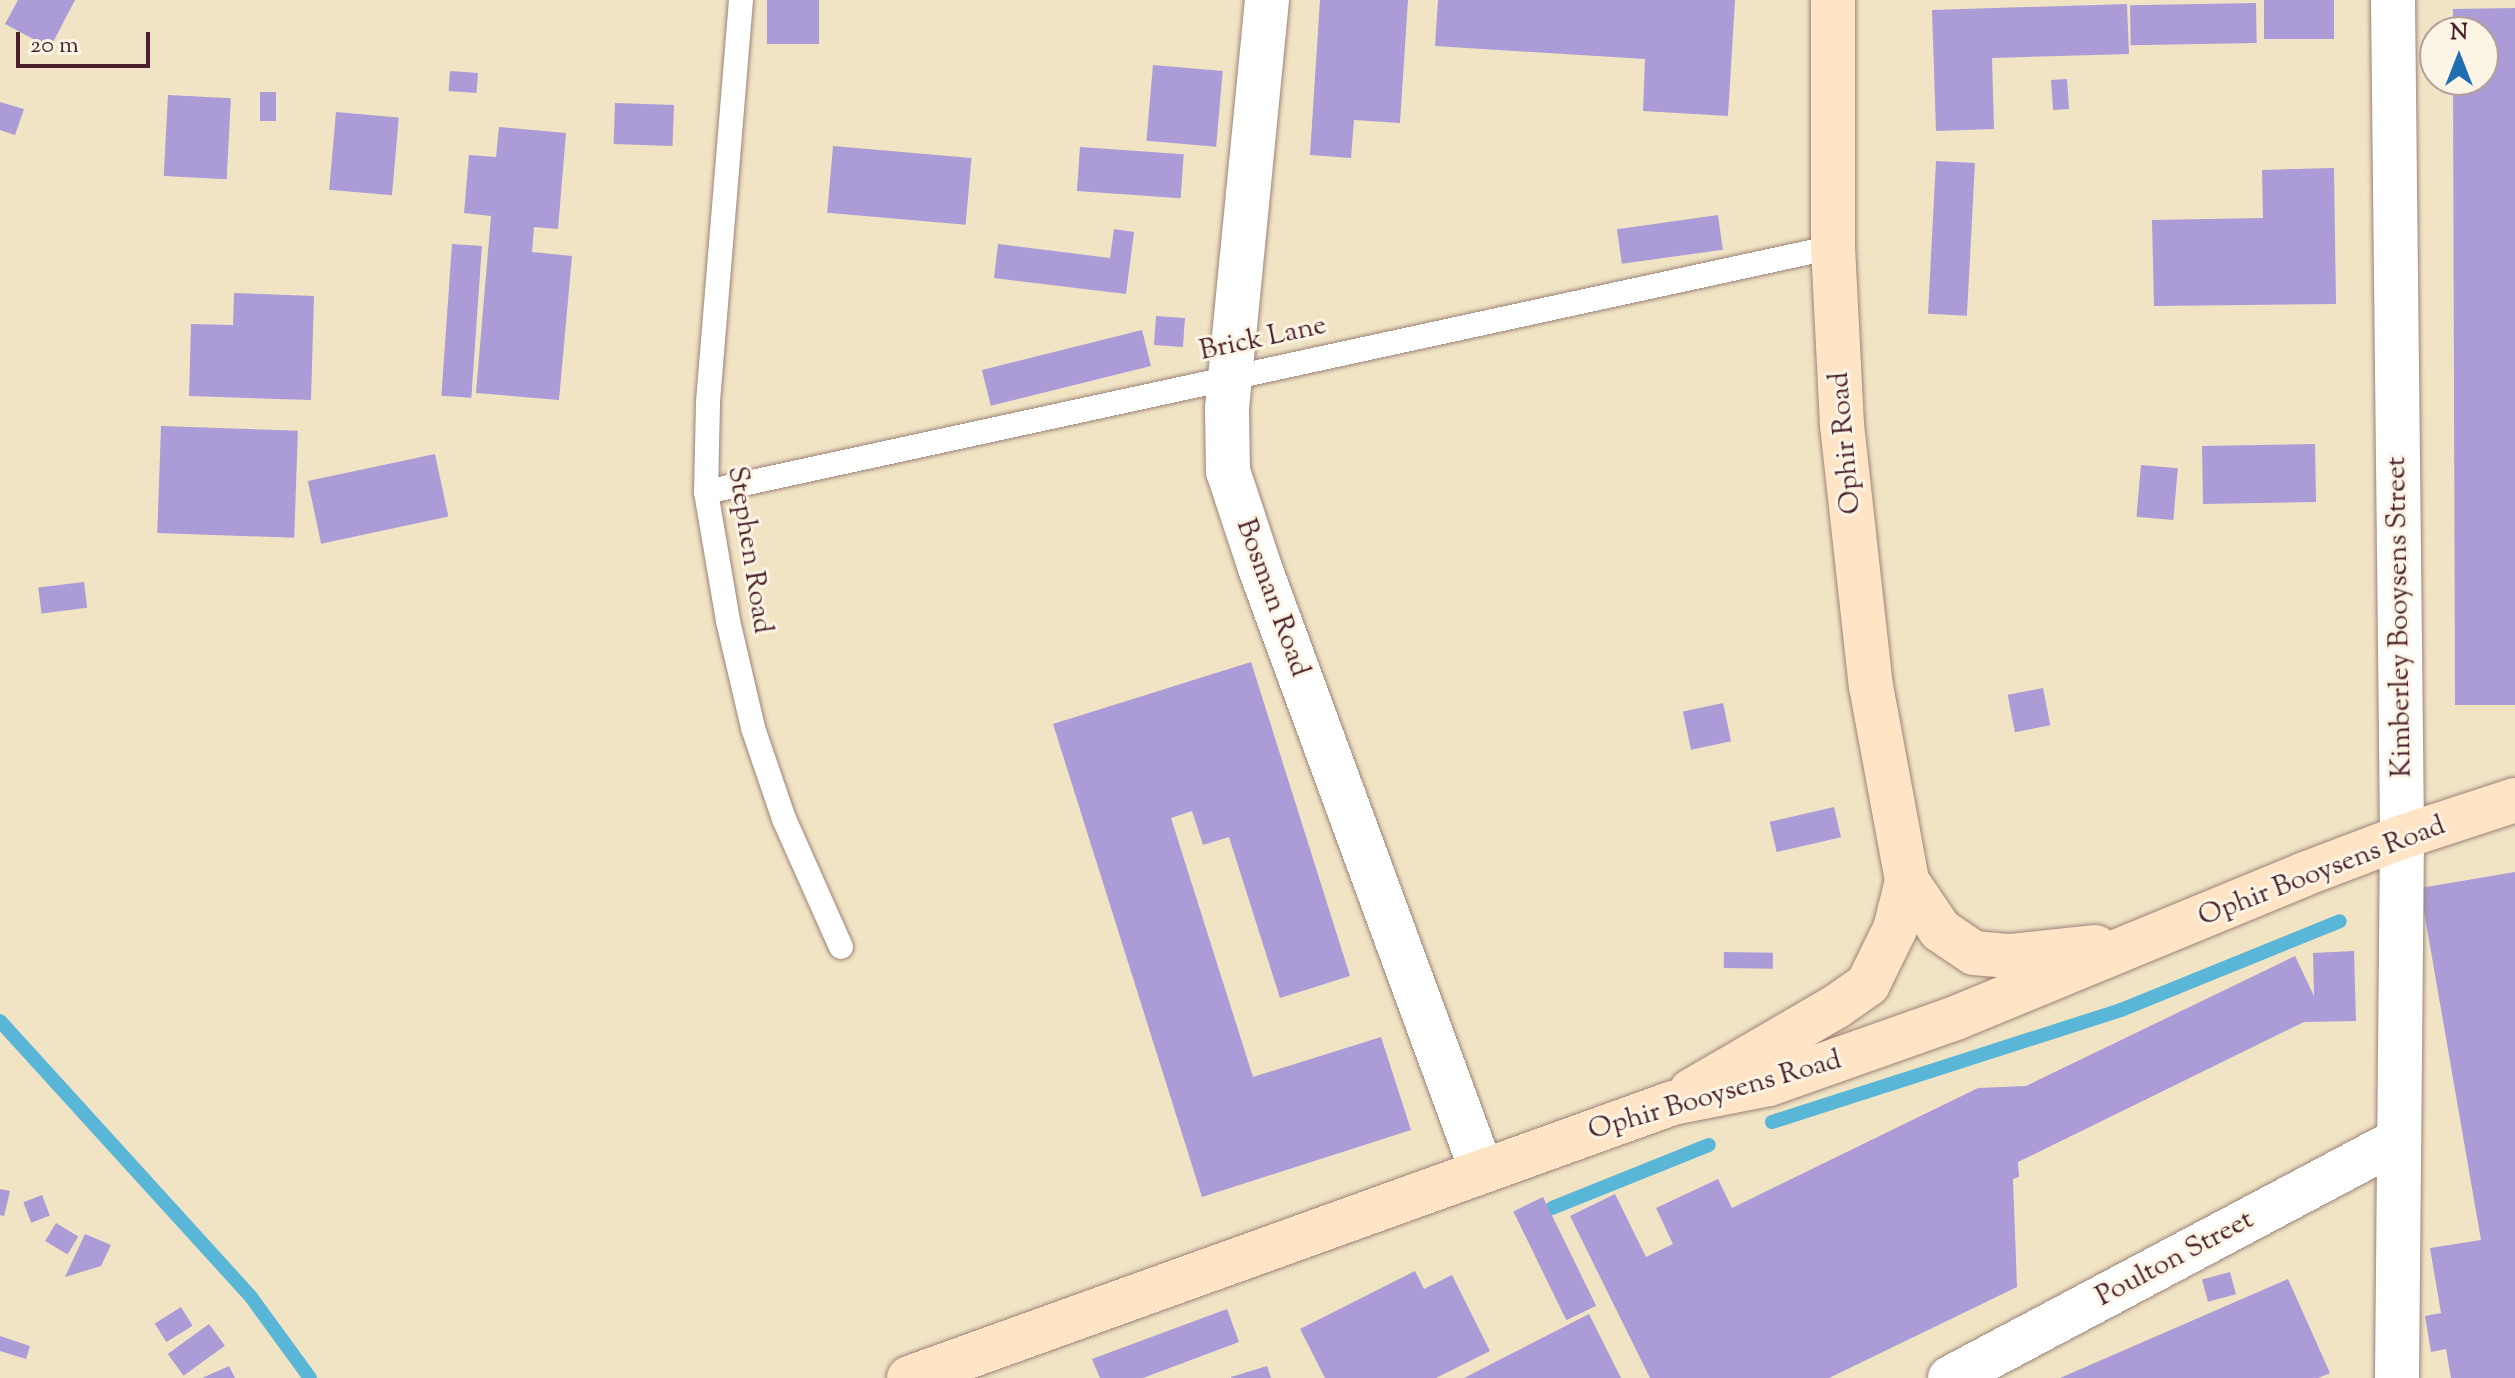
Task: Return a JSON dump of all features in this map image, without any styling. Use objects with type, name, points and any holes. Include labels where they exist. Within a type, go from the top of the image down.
[{"type":"main road","name":"Ophir Road","points":[[1833,0],[1833,247],[1842,425],[1871,686],[1907,881]]},
{"type":"main road","name":"Ophir Booysens Road","points":[[909,1378],[972,1367],[1481,1169],[1673,1103],[1796,1075],[1958,1017],[2402,837],[2515,800]]},
{"type":"main road","points":[[1907,881],[1940,930],[1974,953],[2010,956],[2104,946],[2136,947]]},
{"type":"main road","points":[[1673,1103],[1743,1058],[1837,1006],[1868,984],[1895,929],[1907,881]]},
{"type":"street","name":"Bosman Road","points":[[1267,0],[1225,434],[1228,471],[1260,568],[1481,1169]]},
{"type":"street","name":"Kimberley Booysens Street","points":[[2393,0],[2402,837],[2397,1378]]},
{"type":"street","name":"Poulton Street","points":[[1950,1378],[2399,1140]]},
{"type":"lane","name":"Stephen Road","points":[[741,0],[708,404],[706,492],[728,621],[753,728],[784,819],[841,947]]},
{"type":"lane","name":"Brick Lane","points":[[706,492],[1091,411],[1232,376],[1833,247]]},
{"type":"building","points":[[18,0],[75,0],[50,48],[5,24]]},
{"type":"building","points":[[767,0],[819,0],[819,44],[767,44]]},
{"type":"building","points":[[1320,0],[1408,0],[1400,123],[1354,120],[1351,158],[1310,155]]},
{"type":"building","points":[[1438,0],[1735,0],[1728,116],[1643,111],[1645,59],[1435,46]]},
{"type":"building","points":[[2264,0],[2334,0],[2334,39],[2264,39]]},
{"type":"building","points":[[2256,3],[2257,43],[2131,45],[2130,5]]},
{"type":"building","points":[[2127,4],[2129,54],[1992,58],[1994,129],[1936,131],[1932,10]]},
{"type":"building","points":[[2515,8],[2515,705],[2455,705],[2453,96],[2499,96],[2499,16],[2453,16],[2453,9]]},
{"type":"building","points":[[1153,65],[1223,71],[1216,147],[1146,141]]},
{"type":"building","points":[[450,71],[478,73],[477,93],[449,91]]},
{"type":"building","points":[[2067,79],[2069,109],[2053,110],[2051,80]]},
{"type":"building","points":[[260,92],[276,92],[276,121],[260,121]]},
{"type":"building","points":[[168,95],[231,98],[227,179],[164,176]]},
{"type":"building","points":[[0,102],[24,109],[15,135],[0,130]]},
{"type":"building","points":[[615,103],[674,105],[673,146],[614,144]]},
{"type":"building","points":[[336,112],[399,117],[392,195],[329,190]]},
{"type":"building","points":[[499,127],[566,133],[558,229],[534,227],[532,252],[572,256],[559,400],[476,393],[491,216],[464,213],[469,155],[496,157]]},
{"type":"building","points":[[833,146],[971,158],[966,225],[827,213]]},
{"type":"building","points":[[1080,147],[1184,154],[1181,198],[1077,191]]},
{"type":"building","points":[[1936,161],[1975,163],[1967,316],[1928,314]]},
{"type":"building","points":[[2334,168],[2336,304],[2154,306],[2152,220],[2263,218],[2262,170]]},
{"type":"building","points":[[1718,215],[1723,250],[1622,264],[1617,229]]},
{"type":"building","points":[[1114,229],[1134,232],[1126,294],[994,278],[998,244],[1110,258]]},
{"type":"building","points":[[452,244],[482,246],[471,398],[441,396]]},
{"type":"building","points":[[234,293],[314,296],[311,400],[189,396],[191,324],[233,325]]},
{"type":"building","points":[[1156,316],[1185,318],[1183,347],[1154,345]]},
{"type":"building","points":[[1142,330],[1151,366],[991,406],[982,370]]},
{"type":"building","points":[[161,426],[298,431],[294,538],[157,533]]},
{"type":"building","points":[[2315,444],[2316,502],[2203,504],[2202,446]]},
{"type":"building","points":[[435,454],[448,517],[321,544],[308,481]]},
{"type":"building","points":[[2141,465],[2178,468],[2173,520],[2136,517]]},
{"type":"building","points":[[84,582],[87,608],[42,613],[38,588]]},
{"type":"building","points":[[1251,662],[1350,976],[1280,998],[1229,837],[1203,845],[1192,811],[1171,818],[1253,1077],[1381,1037],[1411,1130],[1202,1197],[1053,724]]},
{"type":"building","points":[[2043,688],[2050,725],[2015,732],[2008,695]]},
{"type":"building","points":[[1723,703],[1731,741],[1691,750],[1683,712]]},
{"type":"building","points":[[1834,807],[1841,837],[1777,852],[1770,822]]},
{"type":"building","points":[[2515,872],[2515,1378],[2451,1378],[2446,1349],[2431,1352],[2425,1316],[2441,1313],[2430,1248],[2481,1240],[2420,888]]},
{"type":"building","points":[[2354,951],[2356,1021],[2304,1022],[2018,1162],[2019,1177],[2013,1179],[2017,1287],[1829,1378],[1650,1378],[1570,1216],[1615,1194],[1646,1257],[1673,1244],[1656,1208],[1718,1179],[1732,1208],[1978,1088],[2026,1086],[2295,956],[2314,996],[2313,953]]},
{"type":"building","points":[[1724,952],[1773,953],[1773,969],[1724,968]]},
{"type":"building","points":[[0,1189],[10,1191],[4,1216],[0,1215]]},
{"type":"building","points":[[42,1195],[50,1216],[31,1223],[23,1202]]},
{"type":"building","points":[[1543,1197],[1596,1306],[1566,1320],[1513,1211]]},
{"type":"building","points":[[56,1223],[78,1236],[67,1254],[45,1241]]},
{"type":"building","points":[[85,1234],[111,1245],[101,1266],[65,1277]]},
{"type":"building","points":[[1415,1271],[1424,1289],[1452,1275],[1490,1351],[1436,1378],[1325,1378],[1300,1329]]},
{"type":"building","points":[[2230,1272],[2236,1294],[2208,1302],[2202,1280]]},
{"type":"building","points":[[2288,1279],[2330,1373],[2318,1378],[2060,1378]]},
{"type":"building","points":[[181,1307],[193,1326],[166,1342],[155,1323]]},
{"type":"building","points":[[1227,1309],[1239,1342],[1143,1378],[1100,1378],[1092,1359]]},
{"type":"building","points":[[1589,1314],[1621,1378],[1464,1378]]},
{"type":"building","points":[[209,1324],[225,1346],[184,1376],[168,1354]]},
{"type":"building","points":[[0,1336],[30,1346],[26,1359],[0,1351]]},
{"type":"building","points":[[229,1366],[235,1378],[202,1378]]},
{"type":"building","points":[[1267,1366],[1271,1378],[1231,1378],[1231,1377]]},
{"type":"waterway","points":[[1772,1122],[2121,1010],[2340,921]]},
{"type":"waterway","points":[[0,1021],[251,1297],[310,1378]]},
{"type":"waterway","points":[[1552,1208],[1709,1145]]}]
